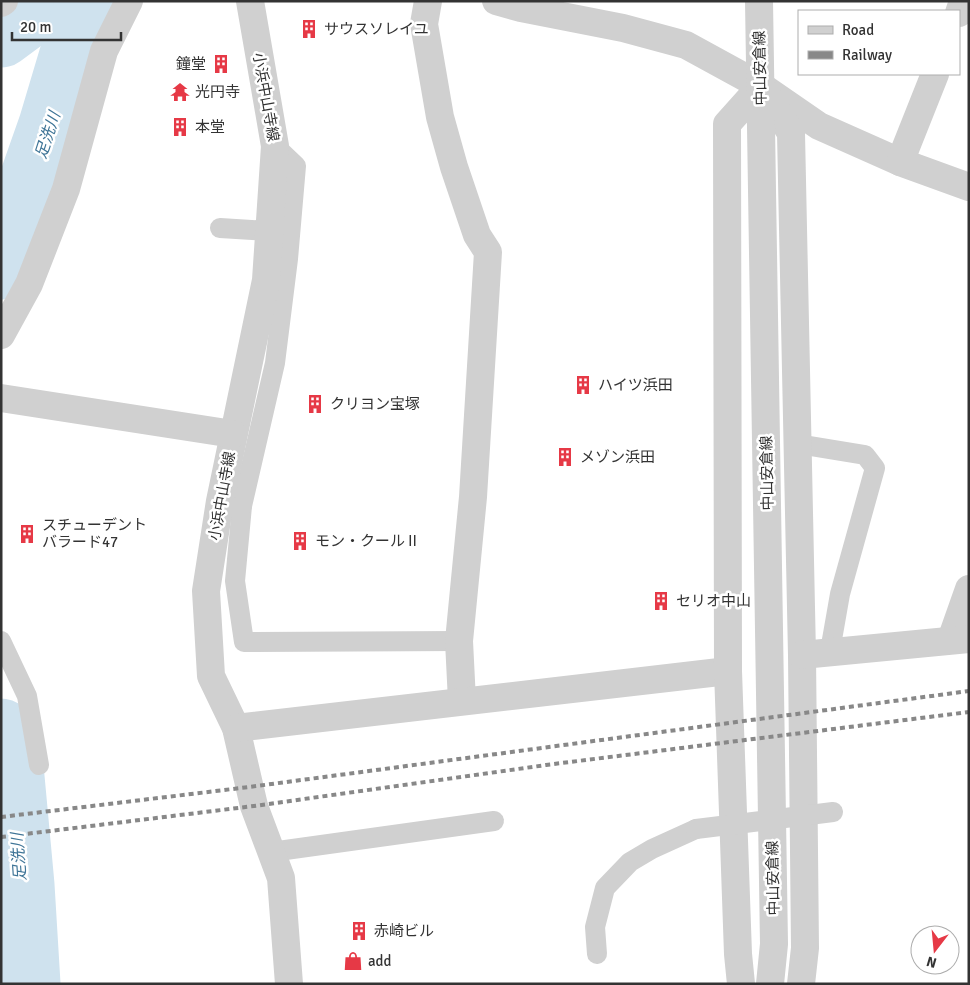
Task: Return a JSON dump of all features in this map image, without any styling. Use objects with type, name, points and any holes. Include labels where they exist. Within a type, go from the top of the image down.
[{"type":"street","points":[[1,334],[29,284],[66,189],[104,51],[129,1]]},
{"type":"street","name":"小浜中山寺線","points":[[250,1],[275,146],[266,280],[232,434],[231,504],[206,591],[211,676],[236,728],[254,806],[281,878],[289,984]]},
{"type":"street","points":[[428,1],[424,24],[440,117],[454,167],[478,235],[488,252],[473,496],[459,641],[462,701]]},
{"type":"street","name":"中山安倉線","points":[[760,1],[774,944],[770,984]]},
{"type":"street","points":[[513,3],[623,28],[686,45],[761,86],[818,126],[900,162],[969,187]]},
{"type":"street","points":[[900,162],[935,75]]},
{"type":"street","points":[[761,86],[791,133],[802,655],[805,948],[801,984]]},
{"type":"street","points":[[741,984],[738,954],[728,671],[727,124],[761,86]]},
{"type":"street","points":[[1,398],[232,434]]},
{"type":"street","points":[[802,655],[960,640],[969,590]]},
{"type":"street","points":[[236,728],[728,671]]},
{"type":"street","name":"中山安倉線","points":[[774,944],[780,984]]},
{"type":"lane","points":[[275,146],[296,166],[288,259],[274,363],[231,504],[235,581],[244,642],[459,641]]},
{"type":"lane","points":[[220,228],[269,231]]},
{"type":"lane","points":[[798,444],[865,454],[875,468],[840,594],[830,651]]},
{"type":"lane","points":[[1,641],[27,696],[39,765]]},
{"type":"lane","points":[[597,954],[595,927],[604,888],[630,862],[652,848],[696,829],[833,812]]},
{"type":"lane","points":[[271,852],[494,821]]},
{"type":"waterway","points":[[1,35],[47,1]]},
{"type":"waterway","name":"足洗川","points":[[1,267],[51,125],[88,1]]},
{"type":"waterway","name":"足洗川","points":[[1,731],[12,777],[22,885],[28,984]]},
{"type":"railway","points":[[1,817],[249,787],[969,691]]},
{"type":"railway","points":[[1,837],[254,806],[546,765],[969,712]]},
{"type":"place","name":"サウスソレイユ","points":[[309,29]]},
{"type":"place","name":"鐘堂","points":[[221,64]]},
{"type":"place","name":"光円寺","points":[[180,92]]},
{"type":"place","name":"本堂","points":[[180,127]]},
{"type":"place","name":"ハイツ浜田","points":[[583,385]]},
{"type":"place","name":"クリヨン宝塚","points":[[315,404]]},
{"type":"place","name":"メゾン浜田","points":[[565,457]]},
{"type":"place","name":"スチューデント バラード47","points":[[27,534]]},
{"type":"place","name":"モン・クールⅡ","points":[[300,541]]},
{"type":"place","name":"セリオ中山","points":[[661,601]]},
{"type":"place","name":"赤崎ビル","points":[[359,931]]},
{"type":"place","name":"add","points":[[353,961]]}]
